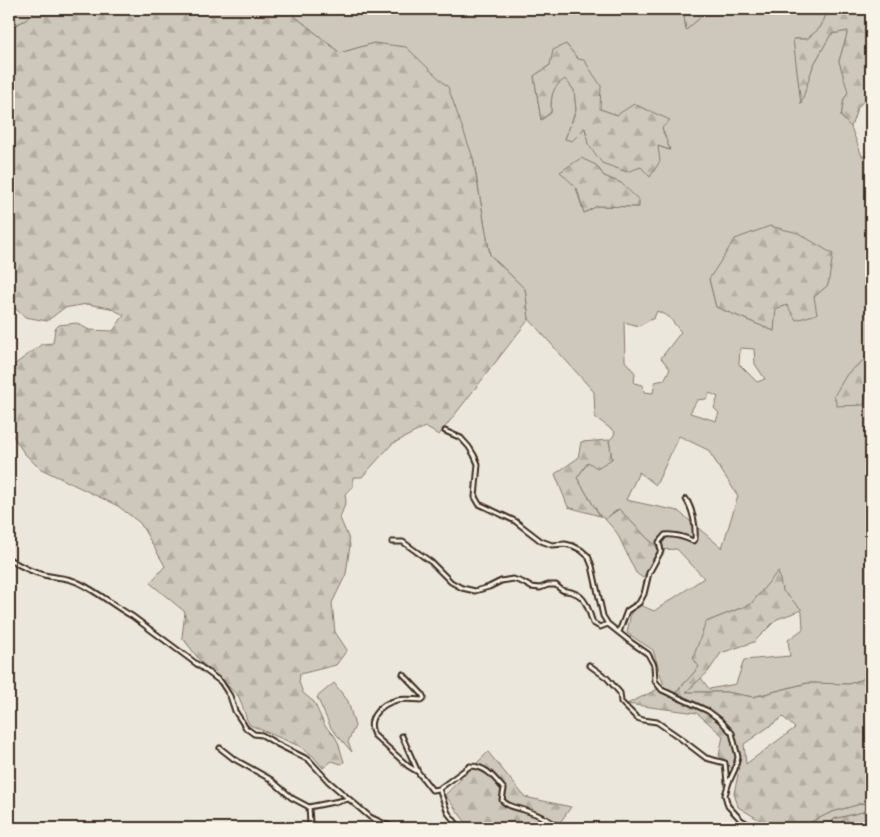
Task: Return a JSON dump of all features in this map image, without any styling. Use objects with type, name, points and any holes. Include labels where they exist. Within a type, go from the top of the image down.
[{"type":"street","points":[[446,431],[461,438],[474,455],[478,464],[475,497],[479,504],[515,521],[541,541],[552,546],[565,544],[573,546],[588,556],[603,616],[608,624],[648,654],[654,665],[655,681],[662,690],[708,711],[732,733],[738,757],[726,795]]},
{"type":"street","points":[[619,632],[627,611],[639,603],[644,594],[649,573],[661,551],[659,542],[665,536],[670,535],[680,536],[693,541],[695,539],[690,505],[686,499]]},
{"type":"street","points":[[392,542],[403,542],[431,562],[451,582],[462,588],[475,591],[501,581],[513,579],[530,587],[540,588],[556,585],[563,592],[575,593],[581,596],[586,603],[593,624],[600,627],[608,624]]},
{"type":"street","points":[[9,559],[33,572],[79,582],[132,616],[221,682],[246,728],[254,734],[262,735],[309,760],[328,781],[365,813],[375,820],[398,828]]},
{"type":"street","points":[[589,665],[607,678],[620,693],[621,702],[637,718],[657,722],[706,758],[725,764],[728,806],[741,820],[755,828]]},
{"type":"street","points":[[403,674],[424,698],[422,700],[398,700],[382,706],[373,716],[371,724],[374,735],[408,766],[418,772]]},
{"type":"street","points":[[402,736],[418,772],[432,790],[438,789],[470,766],[476,766],[490,773],[504,789],[502,800],[505,804],[547,819],[560,828]]},
{"type":"street","points":[[220,748],[234,759],[270,779],[292,798],[309,807],[350,799]]},
{"type":"street","points":[[438,789],[448,813],[460,828]]},
{"type":"street","points":[[309,807],[310,823],[315,828]]},
{"type":"green space","points":[[9,9],[37,9],[26,20],[9,28]]},
{"type":"green space","points":[[37,9],[286,9],[340,53],[374,43],[406,47],[448,87],[473,158],[490,255],[525,289],[529,319],[439,435],[425,427],[392,444],[362,477],[353,477],[353,487],[345,494],[346,501],[340,518],[350,545],[346,574],[332,603],[335,632],[347,650],[336,665],[300,674],[299,682],[303,693],[314,702],[325,726],[338,742],[344,762],[341,764],[332,761],[323,768],[313,756],[299,746],[250,725],[239,697],[201,662],[182,637],[185,612],[150,583],[165,566],[140,523],[118,506],[39,468],[24,453],[9,430],[9,371],[14,365],[42,344],[53,343],[55,329],[59,325],[77,323],[89,330],[113,331],[124,315],[110,308],[87,304],[64,308],[47,321],[25,317],[9,303],[9,28],[26,20]]},
{"type":"green space","points":[[286,9],[683,9],[686,30],[710,9],[755,9],[761,14],[773,9],[829,9],[820,28],[807,39],[794,39],[801,102],[813,66],[831,34],[848,31],[839,61],[849,92],[844,99],[841,117],[851,127],[862,156],[871,156],[871,348],[870,355],[847,374],[864,405],[871,368],[871,676],[849,684],[807,683],[753,697],[726,692],[686,692],[701,678],[709,689],[736,684],[744,660],[790,656],[788,640],[803,629],[802,612],[782,590],[778,572],[751,604],[706,622],[699,667],[672,697],[658,689],[663,683],[653,650],[627,633],[633,602],[654,611],[704,578],[677,549],[658,550],[657,546],[619,509],[605,519],[600,516],[577,478],[588,462],[612,459],[609,440],[615,432],[595,417],[594,392],[529,319],[525,289],[490,255],[473,158],[374,43],[340,53]],"holes":[[[566,44],[578,59],[600,109],[617,115],[670,120],[662,128],[669,150],[658,146],[650,176],[641,167],[585,128],[565,139],[576,110],[574,90],[565,78],[554,89],[551,113],[541,120],[534,76],[550,65]],[[596,165],[604,176],[621,183],[639,207],[597,206],[584,213],[576,188]],[[709,279],[828,285],[814,297],[775,309],[774,331],[716,307]],[[657,311],[669,317],[681,332],[661,358],[670,369],[664,380],[655,382],[653,393],[644,392],[643,385],[634,383],[635,373],[625,361],[624,322],[639,326],[654,318]],[[740,348],[754,349],[755,364],[765,379],[757,382],[739,364]],[[710,393],[718,397],[714,408],[719,413],[716,421],[690,413],[697,400],[706,399]],[[679,436],[708,450],[738,496],[722,548],[678,511],[626,500],[639,472],[656,485]]]},
{"type":"green space","points":[[683,9],[710,9],[686,30]]},
{"type":"green space","points":[[829,9],[871,9],[871,109],[864,100],[857,109],[851,127],[841,117],[844,99],[848,92],[839,61],[848,31],[831,34],[813,66],[801,104],[793,39],[807,39],[820,28]]},
{"type":"green space","points":[[566,44],[578,59],[584,60],[601,86],[600,109],[617,115],[634,104],[670,120],[662,128],[670,150],[658,146],[660,161],[650,177],[641,167],[627,172],[602,163],[588,144],[585,128],[572,141],[565,139],[576,110],[574,90],[565,79],[554,89],[551,112],[541,120],[534,76],[550,65],[553,50]]},
{"type":"green space","points":[[581,158],[596,165],[604,176],[621,183],[639,200],[639,207],[597,206],[584,213],[577,188],[560,172]]},
{"type":"green space","points":[[770,226],[798,233],[833,254],[828,285],[814,297],[817,314],[796,320],[787,305],[776,309],[774,331],[716,307],[709,279],[735,239]]},
{"type":"green space","points":[[871,348],[871,368],[864,405],[837,406],[834,396],[847,374],[870,355]]},
{"type":"green space","points":[[609,440],[612,459],[597,468],[588,462],[577,478],[600,516],[568,507],[555,474],[578,458],[581,442]]},
{"type":"green space","points":[[619,509],[657,546],[658,550],[643,578],[636,573],[617,533],[605,519]]},
{"type":"green space","points":[[778,571],[782,590],[802,610],[777,619],[754,642],[721,653],[708,672],[686,692],[726,692],[753,697],[808,683],[849,684],[871,676],[871,717],[869,718],[871,722],[871,801],[832,812],[798,828],[773,828],[738,807],[734,793],[738,775],[719,756],[723,736],[697,713],[627,704],[658,689],[672,697],[699,667],[693,658],[706,622],[751,604]],"holes":[[[783,717],[795,728],[746,764],[744,744]]]},
{"type":"green space","points":[[334,683],[348,701],[355,726],[348,742],[352,752],[331,728],[317,697]]},
{"type":"green space","points":[[488,752],[525,797],[571,807],[556,828],[470,828],[445,795]]},
{"type":"green space","points":[[871,801],[871,810],[834,819],[827,828],[798,828],[832,812]]},
{"type":"green space","points":[[871,810],[871,828],[827,828],[834,819]]}]
